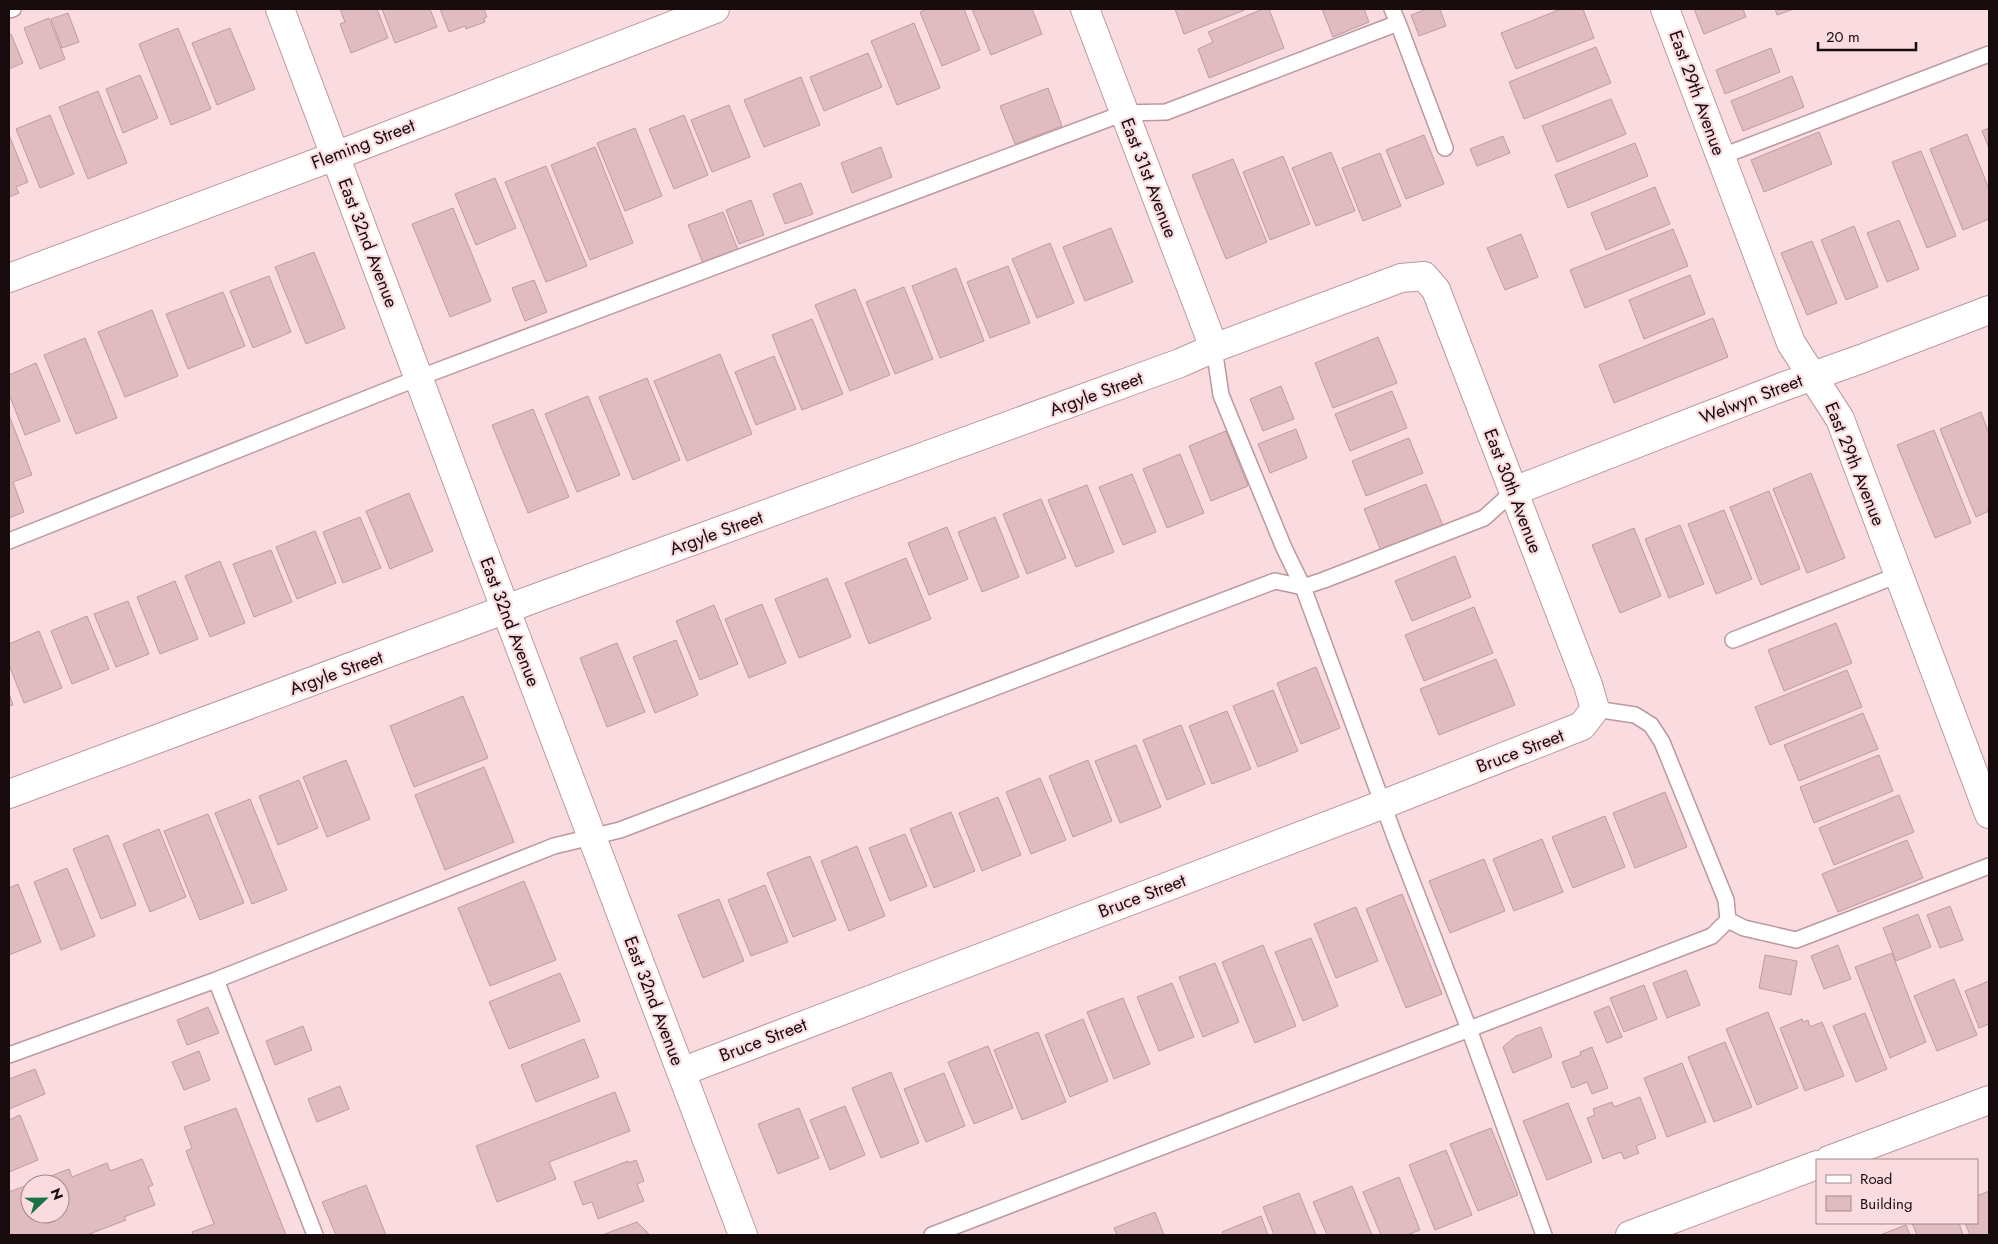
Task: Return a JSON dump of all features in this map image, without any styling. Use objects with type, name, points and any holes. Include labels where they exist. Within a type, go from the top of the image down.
[{"type":"street","name":"East 32nd Avenue","points":[[280,9],[743,1235]]},
{"type":"street","name":"Fleming Street","points":[[9,278],[335,156],[715,9]]},
{"type":"street","name":"East 31st Avenue","points":[[1085,9],[1214,348]]},
{"type":"street","name":"East 29th Avenue","points":[[1665,9],[1791,343],[1840,418],[1989,814]]},
{"type":"street","name":"Argyle Street","points":[[9,794],[1180,363],[1214,348],[1401,278],[1424,276]]},
{"type":"street","name":"East 30th Avenue","points":[[1424,276],[1436,290],[1588,685],[1595,710]]},
{"type":"street","name":"Welwyn Street","points":[[1514,491],[1989,310]]},
{"type":"street","name":"Bruce Street","points":[[681,1072],[1574,730],[1582,726],[1595,710]]},
{"type":"street","points":[[1833,1159],[1989,1100]]},
{"type":"street","points":[[1630,1235],[1816,1165]]},
{"type":"lane","points":[[9,10],[13,9]]},
{"type":"lane","points":[[1392,9],[1446,148]]},
{"type":"lane","points":[[9,541],[418,378],[1124,113],[1166,112],[1398,23]]},
{"type":"lane","points":[[1720,157],[1989,54]]},
{"type":"lane","points":[[1214,348],[1221,395],[1284,548],[1303,587],[1469,1029],[1544,1235]]},
{"type":"lane","points":[[9,1055],[216,980],[554,846],[620,830],[1275,581],[1303,587],[1484,518],[1514,491]]},
{"type":"lane","points":[[1733,640],[1898,575]]},
{"type":"lane","points":[[1595,710],[1635,715],[1651,726],[1662,742],[1726,900],[1728,920]]},
{"type":"lane","points":[[1728,920],[1744,928],[1796,940],[1989,866]]},
{"type":"lane","points":[[932,1235],[1712,936],[1728,920]]},
{"type":"lane","points":[[216,980],[315,1235]]},
{"type":"building","points":[[340,9],[377,9],[388,38],[351,53],[340,24],[345,22]]},
{"type":"building","points":[[382,9],[430,9],[437,27],[395,43]]},
{"type":"building","points":[[440,9],[484,9],[487,17],[484,18],[485,22],[466,29],[465,26],[449,32]]},
{"type":"building","points":[[927,9],[964,9],[980,50],[942,66],[920,12]]},
{"type":"building","points":[[972,9],[1032,9],[1042,34],[991,55]]},
{"type":"building","points":[[1175,9],[1247,9],[1184,34]]},
{"type":"building","points":[[1263,9],[1269,9],[1284,48],[1209,78],[1198,49],[1213,42],[1208,32]]},
{"type":"building","points":[[1322,9],[1364,9],[1369,22],[1333,37]]},
{"type":"building","points":[[1427,9],[1440,9],[1446,26],[1419,36],[1411,15]]},
{"type":"building","points":[[1561,9],[1583,9],[1594,38],[1516,69],[1501,33]]},
{"type":"building","points":[[1694,9],[1743,9],[1746,17],[1704,34]]},
{"type":"building","points":[[1775,9],[1794,9],[1777,15]]},
{"type":"building","points":[[68,13],[79,42],[62,48],[51,19]]},
{"type":"building","points":[[49,18],[65,59],[40,69],[24,28]]},
{"type":"building","points":[[914,23],[940,88],[897,105],[871,41]]},
{"type":"building","points":[[178,28],[211,109],[171,125],[139,44]]},
{"type":"building","points":[[230,28],[255,89],[217,105],[192,43]]},
{"type":"building","points":[[11,34],[23,63],[9,69],[9,35]]},
{"type":"building","points":[[1596,47],[1611,83],[1524,119],[1509,82]]},
{"type":"building","points":[[1771,48],[1780,72],[1725,94],[1716,70]]},
{"type":"building","points":[[868,53],[882,87],[824,111],[810,77]]},
{"type":"building","points":[[140,75],[158,118],[123,133],[106,89]]},
{"type":"building","points":[[1792,76],[1804,107],[1743,131],[1731,101]]},
{"type":"building","points":[[801,77],[820,125],[764,147],[744,100]]},
{"type":"building","points":[[1048,88],[1062,126],[1015,144],[1000,106]]},
{"type":"building","points":[[98,91],[127,163],[88,179],[59,107]]},
{"type":"building","points":[[1611,99],[1626,134],[1557,162],[1542,126]]},
{"type":"building","points":[[729,105],[750,157],[712,172],[691,120]]},
{"type":"building","points":[[50,115],[74,174],[40,188],[16,129]]},
{"type":"building","points":[[684,115],[708,175],[674,189],[649,129]]},
{"type":"building","points":[[635,128],[662,196],[625,211],[597,143]]},
{"type":"building","points":[[1989,128],[1989,148],[1982,131]]},
{"type":"building","points":[[1819,132],[1832,164],[1764,192],[1751,160]]},
{"type":"building","points":[[1967,134],[1989,189],[1989,219],[1963,230],[1930,149]]},
{"type":"building","points":[[9,135],[28,182],[16,187],[19,193],[9,197]]},
{"type":"building","points":[[1424,135],[1444,184],[1406,199],[1386,150]]},
{"type":"building","points":[[1503,136],[1510,153],[1477,166],[1470,149]]},
{"type":"building","points":[[1635,143],[1648,176],[1568,208],[1555,175]]},
{"type":"building","points":[[595,147],[633,243],[590,260],[551,165]]},
{"type":"building","points":[[881,147],[892,177],[852,193],[841,163]]},
{"type":"building","points":[[1921,151],[1956,236],[1927,248],[1892,162]]},
{"type":"building","points":[[1331,152],[1355,211],[1316,226],[1292,168]]},
{"type":"building","points":[[1380,153],[1401,206],[1363,221],[1342,168]]},
{"type":"building","points":[[1283,156],[1310,224],[1270,240],[1243,172]]},
{"type":"building","points":[[1233,159],[1267,242],[1226,259],[1192,175]]},
{"type":"building","points":[[546,166],[587,266],[546,282],[505,182]]},
{"type":"building","points":[[495,178],[516,228],[476,245],[455,194]]},
{"type":"building","points":[[801,183],[813,214],[785,224],[773,194]]},
{"type":"building","points":[[1655,187],[1670,224],[1606,250],[1591,213]]},
{"type":"building","points":[[751,200],[764,235],[739,244],[726,210]]},
{"type":"building","points":[[453,208],[491,301],[450,317],[412,224]]},
{"type":"building","points":[[723,212],[738,250],[703,263],[688,225]]},
{"type":"building","points":[[1899,220],[1919,269],[1887,282],[1867,233]]},
{"type":"building","points":[[1854,226],[1878,287],[1846,300],[1821,240]]},
{"type":"building","points":[[1111,228],[1133,282],[1085,301],[1063,247]]},
{"type":"building","points":[[1673,229],[1688,266],[1585,308],[1570,270]]},
{"type":"building","points":[[1521,234],[1538,277],[1505,290],[1487,248]]},
{"type":"building","points":[[1812,241],[1837,303],[1807,315],[1781,253]]},
{"type":"building","points":[[1050,243],[1074,303],[1037,318],[1012,259]]},
{"type":"building","points":[[314,252],[345,328],[306,344],[275,267]]},
{"type":"building","points":[[1008,266],[1030,323],[990,338],[967,282]]},
{"type":"building","points":[[956,268],[984,341],[940,358],[912,286]]},
{"type":"building","points":[[1690,275],[1705,314],[1644,339],[1629,300]]},
{"type":"building","points":[[269,276],[291,332],[253,348],[230,291]]},
{"type":"building","points":[[534,280],[547,312],[525,321],[512,288]]},
{"type":"building","points":[[904,287],[933,359],[895,374],[866,302]]},
{"type":"building","points":[[855,289],[890,375],[850,391],[815,305]]},
{"type":"building","points":[[223,292],[245,346],[188,369],[166,314]]},
{"type":"building","points":[[152,310],[178,376],[125,397],[98,332]]},
{"type":"building","points":[[1713,318],[1728,357],[1614,403],[1599,365]]},
{"type":"building","points":[[812,319],[843,394],[802,410],[772,335]]},
{"type":"building","points":[[1378,337],[1397,383],[1333,408],[1315,363]]},
{"type":"building","points":[[85,338],[117,418],[76,434],[44,355]]},
{"type":"building","points":[[720,354],[752,434],[687,461],[654,381]]},
{"type":"building","points":[[774,356],[796,409],[756,425],[735,372]]},
{"type":"building","points":[[36,363],[60,421],[25,435],[9,394],[9,375]]},
{"type":"building","points":[[647,378],[680,460],[633,480],[599,397]]},
{"type":"building","points":[[1281,386],[1294,419],[1263,431],[1250,399]]},
{"type":"building","points":[[1392,391],[1407,428],[1350,451],[1335,414]]},
{"type":"building","points":[[588,396],[620,475],[577,492],[545,414]]},
{"type":"building","points":[[533,409],[569,497],[528,513],[492,425]]},
{"type":"building","points":[[1981,412],[1989,434],[1989,511],[1976,517],[1940,429]]},
{"type":"building","points":[[9,415],[32,475],[13,482],[24,512],[9,518]]},
{"type":"building","points":[[1296,429],[1307,458],[1270,473],[1258,444]]},
{"type":"building","points":[[1934,430],[1971,523],[1935,538],[1897,445]]},
{"type":"building","points":[[1226,431],[1248,486],[1211,501],[1189,446]]},
{"type":"building","points":[[1409,438],[1423,473],[1366,496],[1352,461]]},
{"type":"building","points":[[1180,454],[1204,513],[1167,528],[1143,469]]},
{"type":"building","points":[[1811,473],[1845,558],[1807,573],[1773,489]]},
{"type":"building","points":[[1132,474],[1156,532],[1123,545],[1099,487]]},
{"type":"building","points":[[1426,484],[1443,526],[1381,551],[1364,509]]},
{"type":"building","points":[[1087,485],[1114,552],[1076,567],[1048,500]]},
{"type":"building","points":[[1769,491],[1800,569],[1761,585],[1730,507]]},
{"type":"building","points":[[409,493],[433,551],[390,569],[366,511]]},
{"type":"building","points":[[1041,499],[1066,558],[1027,574],[1003,514]]},
{"type":"building","points":[[1724,510],[1752,579],[1716,594],[1688,524]]},
{"type":"building","points":[[360,517],[381,568],[343,583],[323,532]]},
{"type":"building","points":[[995,517],[1019,577],[982,592],[958,532]]},
{"type":"building","points":[[1680,525],[1704,584],[1669,598],[1645,539]]},
{"type":"building","points":[[947,527],[968,579],[929,595],[908,543]]},
{"type":"building","points":[[1634,528],[1661,596],[1620,613],[1592,545]]},
{"type":"building","points":[[315,531],[336,583],[297,599],[276,547]]},
{"type":"building","points":[[271,550],[292,602],[254,617],[233,564]]},
{"type":"building","points":[[1455,556],[1471,597],[1412,621],[1395,581]]},
{"type":"building","points":[[906,558],[931,619],[869,644],[845,583]]},
{"type":"building","points":[[220,561],[245,623],[210,637],[185,576]]},
{"type":"building","points":[[827,578],[851,637],[799,658],[775,599]]},
{"type":"building","points":[[175,581],[198,639],[160,654],[137,597]]},
{"type":"building","points":[[128,601],[149,654],[116,667],[94,614]]},
{"type":"building","points":[[762,604],[786,663],[749,678],[725,619]]},
{"type":"building","points":[[714,605],[738,664],[700,680],[676,621]]},
{"type":"building","points":[[1474,607],[1493,653],[1424,681],[1405,635]]},
{"type":"building","points":[[87,616],[109,669],[72,684],[51,631]]},
{"type":"building","points":[[1836,623],[1852,663],[1784,691],[1768,650]]},
{"type":"building","points":[[39,631],[62,688],[24,703],[9,665],[9,644]]},
{"type":"building","points":[[676,640],[698,695],[655,713],[633,657]]},
{"type":"building","points":[[617,643],[645,712],[607,727],[580,658]]},
{"type":"building","points":[[1496,659],[1515,705],[1439,735],[1420,689]]},
{"type":"building","points":[[1316,667],[1340,728],[1301,744],[1277,683]]},
{"type":"building","points":[[1847,670],[1862,707],[1770,745],[1755,707]]},
{"type":"building","points":[[1273,690],[1298,751],[1258,767],[1233,706]]},
{"type":"building","points":[[9,693],[13,705],[9,706]]},
{"type":"building","points":[[463,696],[488,758],[414,787],[390,726]]},
{"type":"building","points":[[1227,711],[1251,769],[1212,784],[1189,726]]},
{"type":"building","points":[[1863,713],[1878,749],[1799,781],[1784,745]]},
{"type":"building","points":[[1181,725],[1205,784],[1167,800],[1143,740]]},
{"type":"building","points":[[1136,745],[1161,807],[1120,823],[1095,761]]},
{"type":"building","points":[[1879,755],[1893,791],[1814,823],[1800,787]]},
{"type":"building","points":[[346,760],[370,819],[327,837],[303,777]]},
{"type":"building","points":[[1088,760],[1112,821],[1073,837],[1049,776]]},
{"type":"building","points":[[484,767],[514,842],[445,870],[415,795]]},
{"type":"building","points":[[1040,778],[1066,840],[1031,854],[1006,792]]},
{"type":"building","points":[[299,780],[318,828],[278,845],[259,796]]},
{"type":"building","points":[[1665,792],[1687,847],[1635,868],[1613,813]]},
{"type":"building","points":[[1899,795],[1914,832],[1834,865],[1819,828]]},
{"type":"building","points":[[998,797],[1021,855],[982,871],[959,813]]},
{"type":"building","points":[[250,799],[287,890],[252,904],[215,813]]},
{"type":"building","points":[[951,812],[975,871],[934,888],[910,829]]},
{"type":"building","points":[[208,814],[244,903],[200,920],[164,831]]},
{"type":"building","points":[[1605,816],[1625,867],[1573,888],[1552,837]]},
{"type":"building","points":[[159,829],[186,897],[150,912],[123,844]]},
{"type":"building","points":[[905,834],[927,886],[890,901],[869,848]]},
{"type":"building","points":[[108,835],[136,905],[101,919],[73,849]]},
{"type":"building","points":[[1542,839],[1563,892],[1514,911],[1493,859]]},
{"type":"building","points":[[1907,840],[1923,878],[1838,912],[1822,874]]},
{"type":"building","points":[[857,846],[885,916],[849,931],[821,861]]},
{"type":"building","points":[[810,856],[836,920],[793,937],[767,873]]},
{"type":"building","points":[[1484,859],[1505,911],[1450,933],[1429,881]]},
{"type":"building","points":[[67,868],[95,936],[61,950],[34,882]]},
{"type":"building","points":[[524,881],[556,960],[490,986],[458,908]]},
{"type":"building","points":[[18,884],[41,942],[9,955],[9,888]]},
{"type":"building","points":[[765,885],[788,942],[751,956],[728,900]]},
{"type":"building","points":[[1402,894],[1442,994],[1406,1008],[1366,909]]},
{"type":"building","points":[[719,899],[744,961],[703,978],[678,915]]},
{"type":"building","points":[[1950,906],[1963,940],[1940,948],[1927,915]]},
{"type":"building","points":[[1356,907],[1378,961],[1336,978],[1314,924]]},
{"type":"building","points":[[1918,914],[1931,947],[1896,961],[1883,928]]},
{"type":"building","points":[[1311,938],[1338,1006],[1303,1021],[1275,952]]},
{"type":"building","points":[[1263,945],[1296,1026],[1255,1043],[1222,962]]},
{"type":"building","points":[[1838,945],[1851,979],[1824,989],[1811,956]]},
{"type":"building","points":[[1892,953],[1926,1042],[1890,1058],[1855,967]]},
{"type":"building","points":[[1765,955],[1797,961],[1791,995],[1759,988]]},
{"type":"building","points":[[1215,963],[1239,1022],[1203,1037],[1179,977]]},
{"type":"building","points":[[1686,970],[1700,1005],[1667,1018],[1653,983]]},
{"type":"building","points":[[560,973],[580,1021],[509,1049],[489,1002]]},
{"type":"building","points":[[1954,979],[1977,1035],[1937,1051],[1914,996]]},
{"type":"building","points":[[1989,981],[1989,1024],[1979,1028],[1965,991]]},
{"type":"building","points":[[1172,983],[1194,1037],[1159,1051],[1137,997]]},
{"type":"building","points":[[1644,985],[1657,1019],[1624,1032],[1610,998]]},
{"type":"building","points":[[1123,998],[1150,1064],[1114,1079],[1087,1012]]},
{"type":"building","points":[[1609,1006],[1622,1037],[1607,1043],[1594,1012]]},
{"type":"building","points":[[208,1007],[219,1033],[187,1045],[177,1020]]},
{"type":"building","points":[[1768,1012],[1798,1088],[1757,1105],[1726,1029]]},
{"type":"building","points":[[1865,1013],[1887,1069],[1856,1082],[1833,1026]]},
{"type":"building","points":[[1083,1019],[1108,1081],[1070,1097],[1045,1035]]},
{"type":"building","points":[[1802,1019],[1803,1022],[1808,1020],[1810,1027],[1822,1022],[1844,1076],[1805,1091],[1780,1028]]},
{"type":"building","points":[[303,1026],[312,1050],[275,1065],[266,1041]]},
{"type":"building","points":[[1541,1027],[1552,1057],[1513,1073],[1503,1047],[1516,1036]]},
{"type":"building","points":[[1038,1032],[1066,1102],[1022,1120],[994,1050]]},
{"type":"building","points":[[584,1039],[599,1077],[536,1102],[521,1065]]},
{"type":"building","points":[[1725,1042],[1752,1107],[1714,1122],[1688,1057]]},
{"type":"building","points":[[988,1046],[1013,1108],[974,1124],[948,1062]]},
{"type":"building","points":[[1592,1047],[1608,1088],[1592,1094],[1587,1082],[1572,1088],[1562,1062],[1581,1055],[1580,1052]]},
{"type":"building","points":[[199,1051],[210,1080],[184,1090],[172,1062]]},
{"type":"building","points":[[1682,1063],[1706,1122],[1667,1137],[1644,1078]]},
{"type":"building","points":[[35,1069],[45,1094],[9,1109],[9,1079]]},
{"type":"building","points":[[891,1072],[919,1143],[881,1158],[852,1088]]},
{"type":"building","points":[[944,1073],[965,1126],[926,1142],[904,1089]]},
{"type":"building","points":[[340,1086],[349,1109],[317,1122],[308,1099]]},
{"type":"building","points":[[615,1092],[630,1131],[549,1162],[556,1179],[497,1202],[476,1146]]},
{"type":"building","points":[[1640,1097],[1656,1138],[1636,1146],[1639,1153],[1624,1159],[1621,1152],[1603,1159],[1587,1118],[1595,1115],[1593,1109],[1612,1102],[1614,1107]]},
{"type":"building","points":[[1568,1103],[1592,1162],[1547,1180],[1523,1121]]},
{"type":"building","points":[[845,1106],[865,1155],[830,1170],[810,1120]]},
{"type":"building","points":[[236,1108],[286,1235],[193,1235],[192,1232],[214,1224],[186,1151],[192,1148],[184,1127]]},
{"type":"building","points":[[799,1108],[819,1158],[778,1174],[758,1124]]},
{"type":"building","points":[[20,1115],[38,1160],[9,1172],[9,1120]]},
{"type":"building","points":[[1491,1128],[1518,1195],[1478,1211],[1450,1144]]},
{"type":"building","points":[[1446,1150],[1472,1215],[1435,1230],[1409,1165]]},
{"type":"building","points":[[142,1159],[153,1185],[148,1187],[155,1205],[124,1217],[126,1220],[87,1235],[9,1235],[9,1192],[20,1188],[20,1224],[70,1224],[70,1174],[56,1174],[69,1169],[72,1177],[107,1163],[110,1171]]},
{"type":"building","points":[[636,1160],[644,1181],[637,1184],[644,1201],[598,1219],[592,1202],[583,1205],[574,1182],[628,1161],[629,1163]]},
{"type":"building","points":[[1399,1177],[1420,1230],[1407,1235],[1381,1235],[1363,1192]]},
{"type":"building","points":[[366,1185],[386,1235],[336,1235],[322,1202]]},
{"type":"building","points":[[1352,1186],[1372,1235],[1327,1235],[1313,1202]]},
{"type":"building","points":[[1989,1191],[1989,1235],[1970,1235],[1965,1224],[1978,1224],[1978,1196]]},
{"type":"building","points":[[1299,1193],[1316,1235],[1274,1235],[1263,1207]]},
{"type":"building","points":[[1155,1212],[1164,1235],[1117,1235],[1114,1228]]},
{"type":"building","points":[[1261,1216],[1268,1235],[1223,1235],[1222,1232]]},
{"type":"building","points":[[637,1222],[650,1235],[602,1235]]},
{"type":"building","points":[[1912,1224],[1959,1224],[1963,1235],[1917,1235]]},
{"type":"building","points":[[1906,1225],[1910,1235],[1880,1235]]}]
